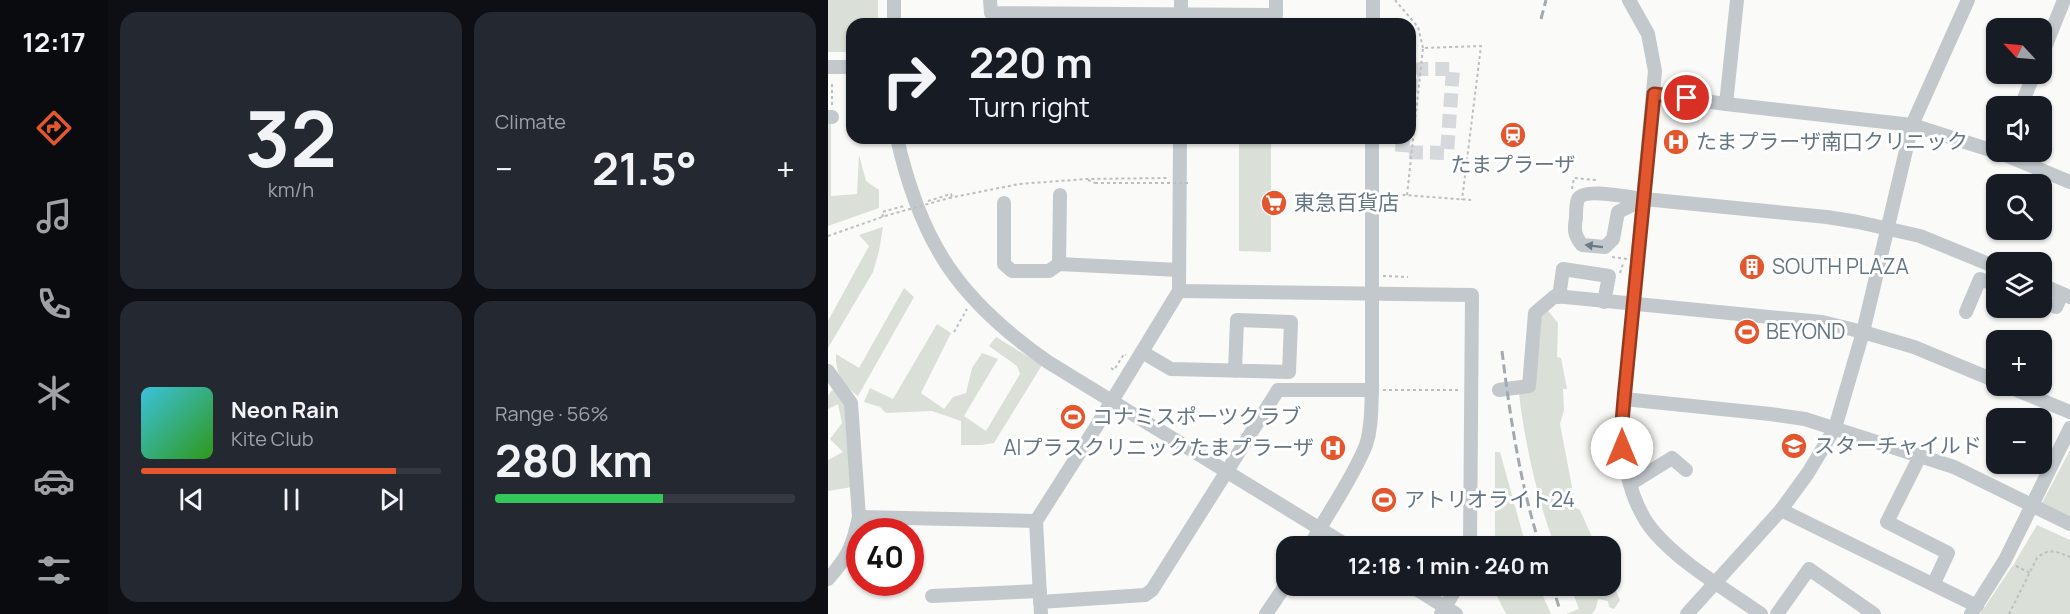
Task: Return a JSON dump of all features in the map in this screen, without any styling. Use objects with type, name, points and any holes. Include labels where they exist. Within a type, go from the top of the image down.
[{"type":"street","points":[[894,0],[896,18]]},
{"type":"street","points":[[990,0],[991,13],[1276,15],[1276,0]]},
{"type":"street","points":[[1373,0],[1373,18]]},
{"type":"street","points":[[1629,0],[1648,34],[1655,71],[1621,434],[1624,463],[1639,508],[1653,531],[1674,552],[1761,614]]},
{"type":"street","points":[[1726,104],[1737,0]]},
{"type":"street","points":[[1687,614],[1781,510],[1808,473],[1835,428],[1863,332],[1912,125],[1968,0]]},
{"type":"street","points":[[2052,30],[2064,0]]},
{"type":"street","points":[[828,67],[846,67]]},
{"type":"street","points":[[1654,94],[1912,125],[1986,148]]},
{"type":"street","points":[[899,144],[925,229],[965,291],[988,315],[1018,341],[1094,391],[1332,536]]},
{"type":"street","points":[[1040,602],[1036,521],[1179,291],[1180,144]]},
{"type":"street","points":[[1315,536],[1346,485],[1366,445],[1377,390],[1371,294],[1372,144]]},
{"type":"street","points":[[2024,162],[2070,182]]},
{"type":"street","points":[[1644,199],[1618,212],[1614,239],[1605,247],[1582,244],[1576,238],[1574,231],[1578,199],[1582,194],[1600,193],[1627,198],[1644,199],[1827,217],[1888,228],[1920,236],[1986,263]]},
{"type":"street","points":[[1059,195],[1059,264]]},
{"type":"street","points":[[1004,203],[1004,264],[1012,271],[1049,272],[1059,264],[1179,270]]},
{"type":"street","points":[[1559,297],[1563,269],[1609,276],[1604,302]]},
{"type":"street","points":[[1581,299],[1585,272]]},
{"type":"street","points":[[1966,312],[1980,279],[1986,281]]},
{"type":"street","points":[[2052,290],[2066,296],[2056,307],[2052,306]]},
{"type":"street","points":[[1179,291],[1472,295],[1470,536]]},
{"type":"street","points":[[1498,390],[1529,386],[1535,313],[1555,297],[1822,322],[1914,347],[1986,377]]},
{"type":"street","points":[[1142,352],[1171,369],[1235,371],[1289,372],[1291,322],[1237,320],[1235,371]]},
{"type":"street","points":[[828,371],[851,403],[859,517],[854,543],[841,565],[828,579]]},
{"type":"street","points":[[932,596],[1040,602],[1145,596],[1152,590],[1278,390],[1377,390]]},
{"type":"street","points":[[2031,396],[2070,412]]},
{"type":"street","points":[[1624,399],[1805,419],[1954,467],[2070,524]]},
{"type":"street","points":[[1781,510],[1934,583],[1974,610],[2005,560],[2070,428]]},
{"type":"street","points":[[1920,456],[1887,522],[1948,553],[1934,583]]},
{"type":"street","points":[[1630,484],[1672,458],[1686,470]]},
{"type":"street","points":[[859,517],[1036,521]]},
{"type":"street","points":[[1777,614],[1809,569],[1874,614]]},
{"type":"street","points":[[1266,614],[1278,596]]},
{"type":"street","points":[[1425,596],[1447,612],[1454,596]]},
{"type":"path","points":[[1395,0],[1410,18]]},
{"type":"path","points":[[1416,25],[1425,48],[1416,122]]},
{"type":"path","points":[[1425,48],[1481,46],[1462,200]]},
{"type":"path","points":[[830,117],[832,81]]},
{"type":"path","points":[[1407,195],[1413,144]]},
{"type":"path","points":[[1086,179],[1095,183],[1190,183]]},
{"type":"path","points":[[828,236],[884,216],[950,197],[951,194],[928,201]]},
{"type":"path","points":[[1385,199],[1390,196],[1407,195],[1470,200]]},
{"type":"path","points":[[884,216],[882,212],[904,206]]},
{"type":"path","points":[[1383,276],[1408,277]]},
{"type":"path","points":[[954,332],[967,309]]},
{"type":"path","points":[[1111,368],[1114,370],[1124,354]]},
{"type":"path","points":[[1377,390],[1472,390]]},
{"type":"path","points":[[2009,614],[2037,558],[2043,552],[2053,550],[2070,557]]},
{"type":"path","points":[[2005,560],[2030,573]]},
{"type":"shaded area","points":[[828,0],[878,0],[878,18],[846,18],[846,52],[828,52]]},
{"type":"shaded area","points":[[828,124],[831,124],[831,196],[857,194],[859,155],[866,181],[879,190],[879,208],[828,226]]},
{"type":"shaded area","points":[[1239,144],[1271,144],[1271,252],[1239,251]]},
{"type":"shaded area","points":[[883,227],[873,272],[828,348],[828,321],[869,246],[859,235]]},
{"type":"shaded area","points":[[904,288],[914,297],[858,396],[841,378],[836,354],[859,368]]},
{"type":"shaded area","points":[[1545,307],[1558,323],[1557,357],[1561,358],[1567,389],[1563,389],[1564,410],[1560,424],[1576,508],[1580,510],[1592,536],[1552,536],[1537,491],[1519,393],[1522,392],[1537,314]]},
{"type":"shaded area","points":[[937,324],[951,333],[921,393],[944,409],[953,397],[966,393],[972,368],[982,353],[998,359],[964,416],[986,431],[1020,374],[1017,366],[989,346],[996,337],[1042,365],[994,443],[961,445],[961,421],[932,411],[886,413],[880,407],[864,402],[870,388],[893,399]]},
{"type":"shaded area","points":[[832,390],[842,395],[850,417],[852,487],[828,491],[828,460],[843,452],[830,439],[842,423],[838,404],[828,409],[828,396]]},
{"type":"shaded area","points":[[2070,450],[2070,518],[2041,505]]},
{"type":"shaded area","points":[[1495,452],[1500,452],[1523,536],[1495,536]]},
{"type":"shaded area","points":[[2037,525],[2070,540],[2070,614],[1980,614],[2015,562]]},
{"type":"shaded area","points":[[1497,596],[1543,596],[1551,614],[1506,614]]},
{"type":"shaded area","points":[[1574,596],[1618,596],[1620,600],[1614,609],[1609,607],[1608,601],[1598,599],[1592,614],[1566,614],[1579,609]]},
{"type":"tunnel","points":[[1403,144],[1402,152],[1447,153],[1453,69],[1416,71]]},
{"type":"railway","points":[[1541,19],[1546,0]]},
{"type":"railway","points":[[1502,351],[1516,450],[1537,536]]},
{"type":"railway","points":[[1556,596],[1560,610]]},
{"type":"place","name":"たまプラーザ","points":[[1513,135]]},
{"type":"place","name":"たまプラーザ南口クリニック","points":[[1676,142]]},
{"type":"place","name":"東急百貨店","points":[[1274,203]]},
{"type":"place","name":"SOUTH PLAZA","points":[[1752,267]]},
{"type":"place","name":"BEYOND","points":[[1747,332]]},
{"type":"place","name":"コナミスポーツクラブ","points":[[1073,417]]},
{"type":"place","name":"スターチャイルド","points":[[1794,446]]},
{"type":"place","name":"AIプラスクリニックたまプラーザ","points":[[1333,448]]},
{"type":"place","name":"アトリオライト24","points":[[1384,500]]},
{"type":"route","points":[[1622,448],[1624,399],[1654,94],[1687,98]]}]
